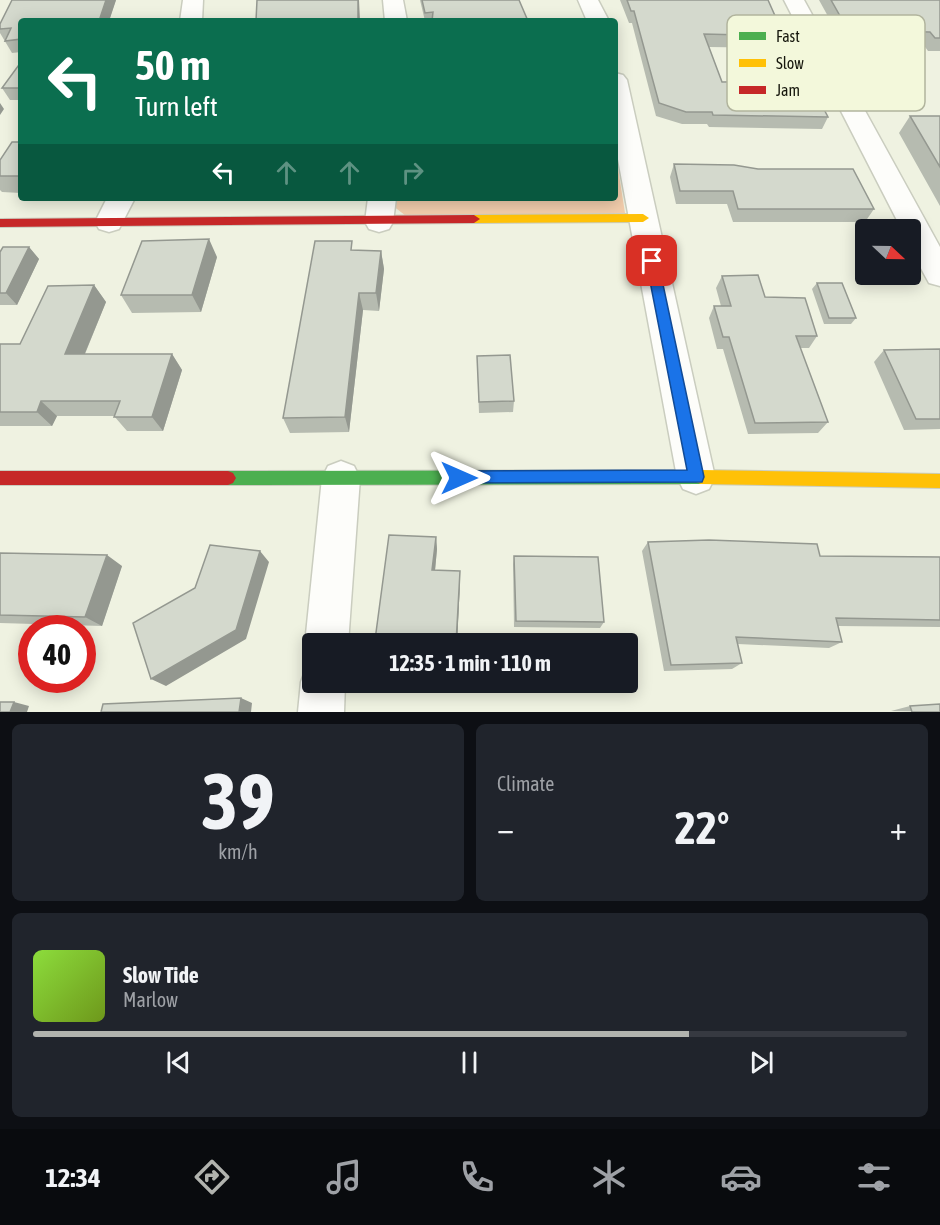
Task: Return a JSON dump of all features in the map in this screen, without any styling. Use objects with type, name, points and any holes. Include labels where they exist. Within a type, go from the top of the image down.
[{"type":"street","points":[[191,18],[193,0]]},
{"type":"street","points":[[393,0],[396,18]]},
{"type":"street","points":[[588,0],[597,18]]},
{"type":"street","points":[[794,0],[802,15]]},
{"type":"street","points":[[618,95],[696,477]]},
{"type":"street","points":[[853,111],[940,275]]},
{"type":"street","points":[[0,223],[115,210],[380,210],[643,218]]},
{"type":"street","points":[[0,478],[696,477],[940,481]]},
{"type":"street","points":[[328,633],[340,478]]},
{"type":"street","points":[[321,712],[322,693]]},
{"type":"shaded area","points":[[618,168],[625,213],[406,216],[388,202],[618,201]]},
{"type":"building","points":[[12,0],[106,0],[100,18],[18,18],[18,39],[5,41],[11,28],[0,29],[0,24]]},
{"type":"building","points":[[257,0],[358,0],[358,18],[256,18]]},
{"type":"building","points":[[422,0],[519,0],[527,18],[432,18],[433,12],[425,13]]},
{"type":"building","points":[[627,0],[768,0],[775,15],[727,15],[727,35],[704,34],[722,82],[727,82],[727,111],[825,111],[828,117],[713,115],[712,112],[686,112],[659,103],[634,11],[631,11]]},
{"type":"building","points":[[831,0],[940,0],[940,38],[935,38],[930,32],[925,32],[925,15],[840,15]]},
{"type":"building","points":[[18,66],[18,88],[2,88]]},
{"type":"building","points":[[910,116],[940,116],[940,167]]},
{"type":"building","points":[[12,142],[18,142],[18,176],[0,176],[0,160]]},
{"type":"building","points":[[674,164],[734,165],[758,169],[853,169],[874,209],[738,209],[733,191],[680,191]]},
{"type":"building","points":[[209,239],[192,295],[121,295],[142,241]]},
{"type":"building","points":[[315,241],[352,241],[351,250],[381,251],[376,293],[359,293],[345,417],[283,418]]},
{"type":"building","points":[[3,247],[29,247],[6,293],[0,293],[0,252]]},
{"type":"building","points":[[758,275],[765,297],[805,298],[817,336],[796,336],[828,422],[755,423],[729,337],[723,337],[714,306],[731,306],[722,276]]},
{"type":"building","points":[[817,283],[842,283],[856,318],[829,318]]},
{"type":"building","points":[[94,285],[65,354],[172,354],[152,417],[114,417],[120,401],[41,401],[37,412],[0,412],[0,344],[20,344],[48,286]]},
{"type":"building","points":[[940,349],[940,419],[916,419],[884,350]]},
{"type":"building","points":[[510,355],[514,401],[479,402],[477,356]]},
{"type":"building","points":[[389,535],[436,537],[432,570],[460,571],[457,633],[376,633]]},
{"type":"building","points":[[709,540],[817,544],[820,556],[940,557],[940,620],[836,618],[842,642],[736,637],[742,663],[671,665],[648,542]]},
{"type":"building","points":[[210,545],[260,551],[236,630],[151,679],[133,623],[195,588]]},
{"type":"building","points":[[0,553],[107,555],[86,615],[0,615]]},
{"type":"building","points":[[514,556],[598,557],[604,622],[516,621]]},
{"type":"building","points":[[241,698],[239,712],[101,712],[103,704]]},
{"type":"building","points":[[0,702],[14,702],[10,712],[0,712]]},
{"type":"building","points":[[940,704],[940,712],[912,712],[910,706]]},
{"type":"traffic: fast","points":[[228,478],[701,477]]},
{"type":"traffic: slow","points":[[474,219],[643,218]]},
{"type":"traffic: slow","points":[[701,477],[940,481]]},
{"type":"traffic: jam","points":[[0,223],[474,219]]},
{"type":"traffic: jam","points":[[0,478],[228,478]]},
{"type":"route","points":[[459,478],[696,477],[652,261]]}]
